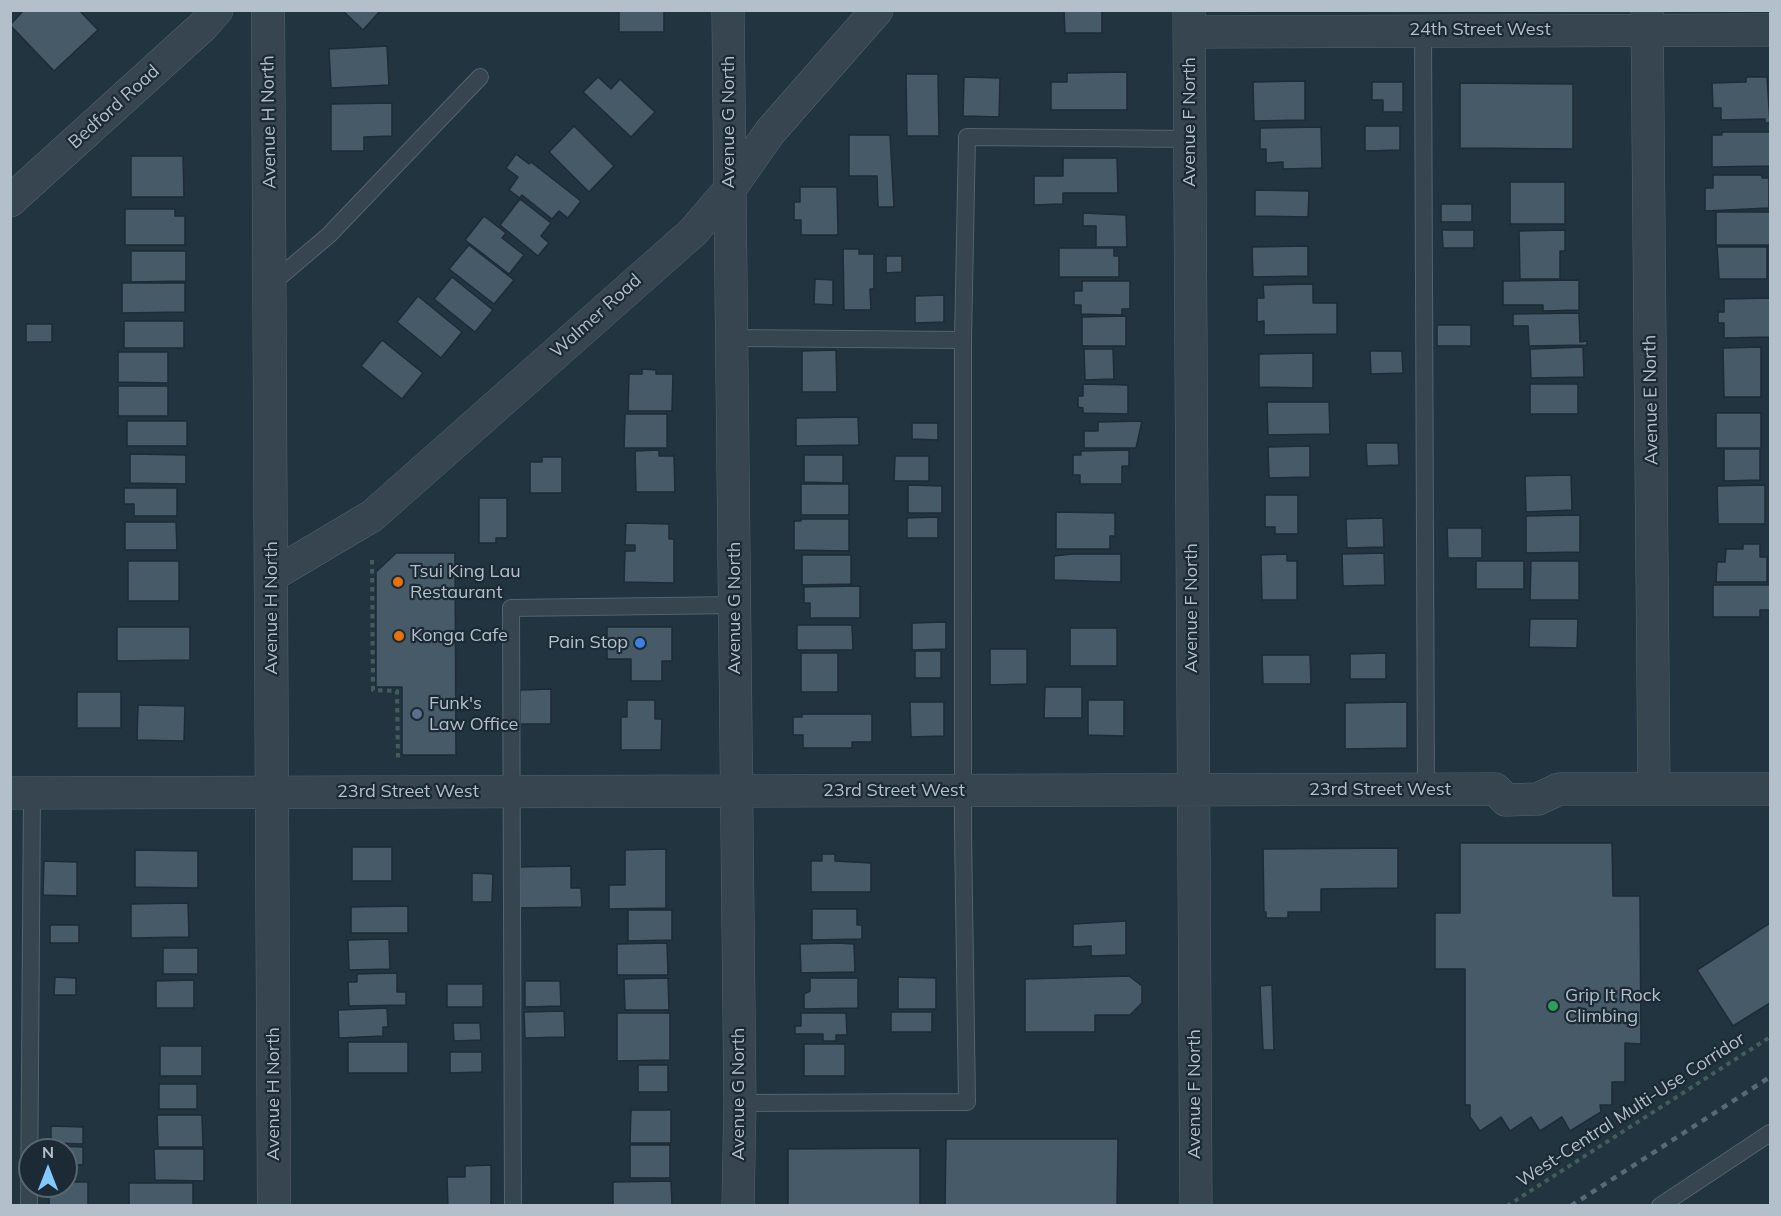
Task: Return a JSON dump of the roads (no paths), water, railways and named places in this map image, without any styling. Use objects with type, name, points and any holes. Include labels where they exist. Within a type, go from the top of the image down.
[{"type":"street","name":"Bedford Road","points":[[10,201],[203,26],[217,10]]},
{"type":"street","name":"Avenue H North","points":[[268,10],[274,1206]]},
{"type":"street","name":"Avenue G North","points":[[728,10],[736,605],[735,792],[740,1103],[738,1206]]},
{"type":"street","name":"Walmer Road","points":[[272,576],[372,516],[693,232],[730,189],[770,132],[878,10]]},
{"type":"street","name":"24th Street West","points":[[1189,21],[1423,31],[1647,20],[1770,30]]},
{"type":"street","name":"Avenue E North","points":[[1647,20],[1654,789]]},
{"type":"street","name":"Avenue F North","points":[[1189,21],[1196,1206]]},
{"type":"street","name":"23rd Street West","points":[[21,793],[1495,789],[1506,800],[1538,799],[1559,789],[1770,789]]},
{"type":"lane","points":[[1423,31],[1426,790]]},
{"type":"lane","points":[[270,285],[329,235],[480,77]]},
{"type":"lane","points":[[740,1103],[967,1102],[963,791],[963,340],[967,137],[1190,139]]},
{"type":"lane","points":[[733,338],[963,340]]},
{"type":"lane","points":[[513,1206],[511,608],[736,605]]},
{"type":"lane","points":[[21,793],[29,1206]]},
{"type":"lane","points":[[1660,1206],[1770,1133]]},
{"type":"railway","points":[[1571,1206],[1770,1077]]},
{"type":"place","name":"Tsui King Lau Restaurant","points":[[398,582]]},
{"type":"place","name":"Konga Cafe","points":[[399,636]]},
{"type":"place","name":"Pain Stop","points":[[640,643]]},
{"type":"place","name":"Funk's Law Office","points":[[417,714]]},
{"type":"place","name":"Grip It Rock Climbing","points":[[1553,1006]]}]
